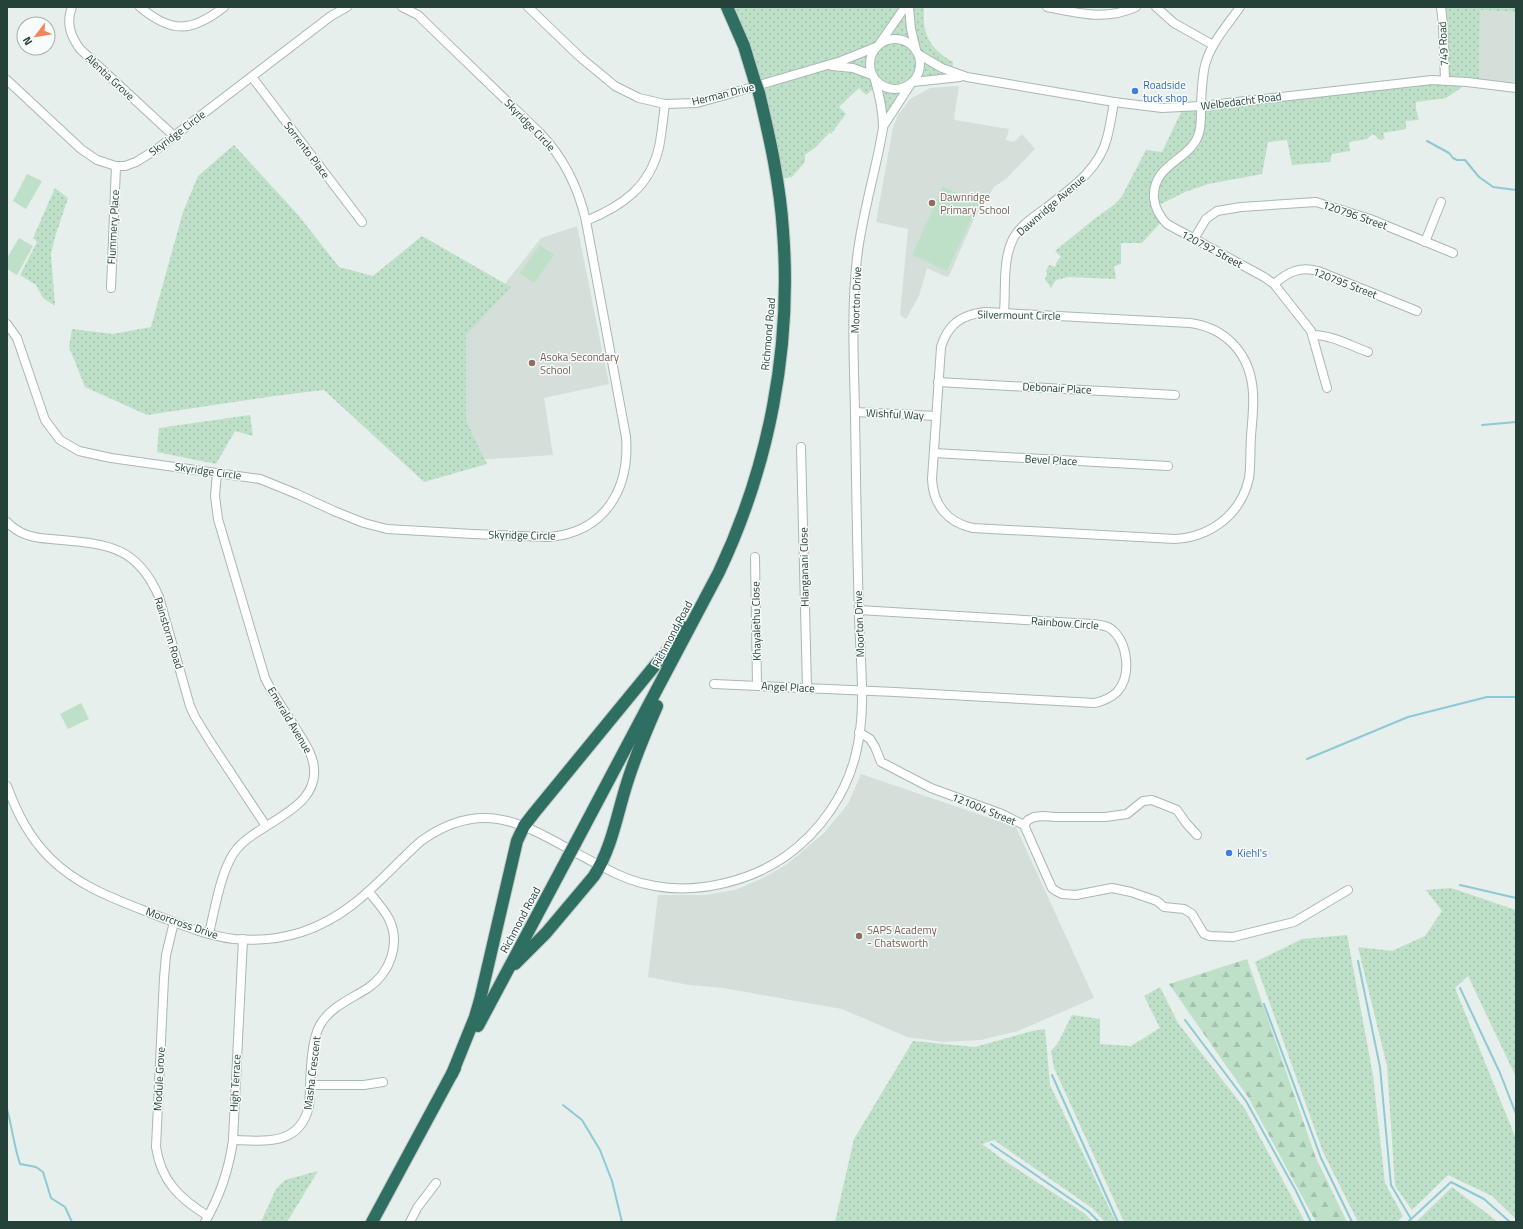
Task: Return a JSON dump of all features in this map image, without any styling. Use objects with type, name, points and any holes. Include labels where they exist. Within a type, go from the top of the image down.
[{"type":"highway","name":"Richmond Road","points":[[372,1222],[685,638],[730,549],[748,503],[767,437],[780,366],[784,319],[785,271],[780,200],[775,165],[759,94],[744,46],[727,7]]},
{"type":"highway","points":[[452,1074],[480,1000],[518,841],[524,826],[579,756],[666,652],[680,633],[705,588],[730,549]]},
{"type":"highway","points":[[507,972],[546,933],[594,876],[600,866],[627,783],[645,734],[685,638]]},
{"type":"street","name":"Alentia Grove","points":[[72,7],[69,16],[70,30],[72,37],[80,49],[174,136]]},
{"type":"street","points":[[140,7],[152,18],[162,23],[181,26],[196,24],[203,21],[224,7]]},
{"type":"street","name":"Skyridge Circle","points":[[7,80],[81,149],[97,160],[116,166],[125,166],[136,162],[174,136],[331,16],[347,7]]},
{"type":"street","name":"Skyridge Circle","points":[[7,324],[18,338],[46,420],[55,434],[65,444],[79,451],[95,455],[260,479],[364,523],[387,529],[548,537],[560,536],[575,532],[592,523],[605,512],[617,494],[626,470],[627,450],[586,220],[578,192],[571,176],[550,143],[421,18],[402,7]]},
{"type":"street","points":[[905,7],[878,45],[870,61],[874,78],[883,86],[892,89],[901,89],[911,83],[920,69],[911,29],[909,7]]},
{"type":"street","points":[[1047,7],[1100,16],[1113,15],[1136,7]]},
{"type":"street","points":[[1156,7],[1174,23],[1213,45]]},
{"type":"street","name":"120792 Street","points":[[1240,7],[1213,45],[1205,65],[1200,127],[1196,139],[1187,150],[1170,164],[1160,175],[1155,188],[1154,196],[1157,210],[1163,219],[1172,227],[1264,276],[1274,284],[1307,325],[1313,335],[1327,388]]},
{"type":"street","name":"749 Road","points":[[1441,7],[1445,80]]},
{"type":"street","name":"Herman Drive","points":[[533,9],[580,57],[614,86],[639,98],[665,104],[697,103],[852,58],[878,45]]},
{"type":"street","points":[[878,45],[889,39],[899,39],[908,43],[917,52]]},
{"type":"street","name":"Welbedacht Road","points":[[917,52],[942,68],[967,77]]},
{"type":"street","name":"Herman Drive","points":[[829,65],[853,68],[874,78]]},
{"type":"street","name":"Sorrento Place","points":[[252,77],[362,222]]},
{"type":"street","name":"Welbedacht Road","points":[[911,83],[950,77],[967,77],[1114,102],[1162,108],[1201,106],[1402,83],[1445,80],[1516,88]]},
{"type":"street","name":"Moorton Drive","points":[[561,844],[600,866],[641,882],[668,888],[713,886],[731,882],[759,872],[788,855],[810,835],[840,795],[850,772],[855,757],[860,732],[862,690],[859,610],[854,317],[857,257],[883,128],[881,99],[874,78]]},
{"type":"street","name":"Moorton Drive","points":[[883,128],[911,83]]},
{"type":"street","name":"Dawnridge Avenue","points":[[1004,312],[1007,263],[1011,245],[1015,236],[1031,220],[1079,182],[1095,165],[1107,138],[1114,102]]},
{"type":"street","points":[[586,220],[607,212],[623,203],[647,176],[659,147],[665,104]]},
{"type":"street","name":"Flummery Place","points":[[111,288],[116,166]]},
{"type":"street","name":"120796 Street","points":[[1194,239],[1206,220],[1218,211],[1231,208],[1309,201],[1332,206],[1453,253]]},
{"type":"street","points":[[1426,242],[1441,202]]},
{"type":"street","name":"120795 Street","points":[[1274,284],[1288,273],[1297,269],[1310,269],[1417,311]]},
{"type":"street","name":"Silvermount Circle","points":[[1004,312],[1202,324],[1216,330],[1230,340],[1244,357],[1248,368],[1253,393],[1249,477],[1243,497],[1233,512],[1222,522],[1205,533],[1175,539],[973,528],[961,525],[942,511],[933,488],[938,382],[943,339],[952,326],[964,317],[972,314],[1004,312]]},
{"type":"street","points":[[1313,335],[1329,337],[1368,352]]},
{"type":"street","name":"Debonair Place","points":[[938,382],[1175,394]]},
{"type":"street","name":"Wishful Way","points":[[855,412],[936,416]]},
{"type":"street","name":"Hlanganani Close","points":[[801,446],[807,688]]},
{"type":"street","name":"Bevel Place","points":[[934,453],[1168,466]]},
{"type":"street","name":"Emerald Avenue","points":[[209,933],[224,876],[230,860],[237,849],[266,826],[299,804],[305,798],[315,774],[314,764],[306,744],[265,678],[218,519],[215,496],[217,473]]},
{"type":"street","name":"Rainstorm Road","points":[[7,522],[17,530],[34,537],[110,547],[129,556],[143,569],[159,597],[190,706],[195,717],[266,826]]},
{"type":"street","name":"Khayalethu Close","points":[[755,557],[757,685]]},
{"type":"street","name":"Rainbow Circle","points":[[859,610],[1098,625],[1110,629],[1121,640],[1124,647],[1125,664],[1125,674],[1121,688],[1112,696],[1095,703],[862,690]]},
{"type":"street","name":"Angel Place","points":[[714,684],[862,690]]},
{"type":"street","name":"121004 Street","points":[[860,732],[870,739],[881,762],[931,788],[1002,814],[1024,825],[1052,888],[1062,894],[1076,895],[1112,888],[1131,892],[1156,901],[1164,907],[1184,909],[1192,914],[1204,934],[1210,936],[1232,937],[1294,922],[1348,890]]},
{"type":"street","name":"Moorcross Drive","points":[[7,786],[17,811],[28,832],[50,858],[78,881],[94,890],[174,922],[209,933],[232,938],[273,938],[303,931],[331,919],[369,892],[421,841],[455,822],[471,818],[492,818],[512,822],[524,826],[561,844]]},
{"type":"street","points":[[1024,825],[1028,820],[1034,817],[1043,816],[1056,818],[1105,817],[1127,814],[1143,801],[1152,800],[1178,810],[1196,835]]},
{"type":"street","name":"Masha Crescent","points":[[233,1140],[267,1141],[285,1138],[296,1130],[307,1115],[314,1043],[317,1032],[324,1019],[336,1008],[368,988],[380,978],[385,972],[393,955],[393,930],[389,920],[369,892]]},
{"type":"street","name":"Module Grove","points":[[174,922],[166,955],[164,978],[156,1147],[161,1168],[173,1188],[207,1219]]},
{"type":"street","name":"High Terrace","points":[[207,1219],[216,1203],[227,1172],[233,1140],[243,939]]},
{"type":"street","points":[[311,1084],[358,1086],[383,1082]]},
{"type":"street","points":[[410,1222],[417,1208],[436,1183]]},
{"type":"shaded area","points":[[1480,10],[1516,12],[1516,88],[1479,83]]},
{"type":"shaded area","name":"Dawnridge Primary School","points":[[959,86],[954,118],[955,120],[1009,129],[1006,140],[1014,142],[1022,134],[1035,149],[1006,179],[994,187],[974,219],[949,276],[946,277],[927,268],[919,296],[906,319],[900,315],[908,229],[876,222],[893,127],[898,115],[910,99],[930,88]]},
{"type":"shaded area","name":"Asoka Secondary School","points":[[577,226],[609,384],[544,398],[553,455],[475,460],[456,404],[459,342],[541,238]]},
{"type":"shaded area","name":"SAPS Academy - Chatsworth","points":[[861,774],[1016,827],[1094,998],[1018,1031],[981,1040],[943,1042],[907,1037],[842,1009],[723,988],[689,985],[648,977],[658,895],[705,895],[735,890],[761,879],[786,865],[824,833],[848,804]]},
{"type":"green space","points":[[728,7],[924,7],[924,25],[926,33],[933,46],[953,62],[952,78],[913,82],[883,128],[881,99],[872,90],[866,95],[859,88],[839,107],[846,114],[831,134],[830,132],[816,147],[805,155],[805,162],[792,177],[778,179]]},
{"type":"green space","points":[[1440,7],[1516,7],[1516,12],[1480,10],[1479,83],[1467,82],[1446,98],[1416,102],[1419,120],[1406,121],[1406,129],[1383,133],[1385,139],[1380,140],[1373,134],[1367,139],[1349,142],[1350,151],[1332,154],[1330,162],[1292,165],[1287,140],[1268,142],[1262,174],[1208,184],[1185,192],[1155,207],[1163,220],[1142,243],[1121,243],[1121,264],[1114,266],[1116,279],[1068,277],[1056,280],[1051,288],[1045,279],[1047,275],[1046,271],[1049,265],[1055,267],[1057,261],[1061,257],[1055,251],[1115,204],[1122,196],[1146,150],[1162,152],[1183,108],[1444,81]]},
{"type":"green space","points":[[234,145],[299,216],[339,267],[373,276],[422,236],[511,287],[466,335],[466,421],[487,464],[424,482],[324,390],[147,415],[85,387],[69,347],[72,329],[113,334],[151,327],[183,212],[198,176]]},
{"type":"green space","points":[[27,174],[42,181],[26,209],[13,201]]},
{"type":"green space","points":[[943,187],[979,203],[947,271],[912,255]]},
{"type":"green space","points":[[55,188],[68,198],[51,254],[55,306],[43,298],[36,285],[20,275],[37,242],[33,238]]},
{"type":"green space","points":[[19,238],[33,246],[17,275],[7,269],[7,258]]},
{"type":"green space","points":[[540,245],[554,255],[534,283],[520,273]]},
{"type":"green space","points":[[250,415],[253,436],[235,431],[216,464],[157,452],[159,428]]},
{"type":"green space","points":[[81,703],[89,719],[68,729],[60,714]]},
{"type":"green space","points":[[1451,888],[1516,910],[1516,1077],[1468,976],[1455,988],[1516,1139],[1516,1219],[1492,1196],[1448,1175],[1412,1210],[1395,1186],[1387,1066],[1358,947],[1392,951],[1425,936],[1442,911],[1426,890]]},
{"type":"green space","points":[[1347,935],[1373,1075],[1385,1183],[1403,1216],[1397,1222],[1358,1222],[1323,1152],[1255,962],[1302,939]]},
{"type":"green space","points":[[1247,959],[1316,1158],[1347,1222],[1316,1222],[1248,1097],[1169,984]]},
{"type":"green space","points":[[1160,987],[1178,1023],[1245,1109],[1305,1222],[1124,1222],[1054,1068],[1051,1051],[1058,1043],[1072,1015],[1100,1019],[1100,1044],[1131,1046],[1160,1028],[1144,996]]},
{"type":"green space","points":[[1045,1029],[1050,1085],[1116,1222],[1105,1222],[1092,1208],[994,1140],[982,1144],[1084,1213],[1093,1222],[835,1222],[854,1139],[913,1041],[975,1047],[1032,1031]]},
{"type":"green space","points":[[318,1171],[287,1222],[261,1222],[276,1189],[285,1180]]},
{"type":"green space","points":[[1452,1187],[1498,1222],[1416,1222]]},
{"type":"waterway","points":[[1427,141],[1449,153],[1453,158],[1457,160],[1465,160],[1479,177],[1493,187],[1516,190]]},
{"type":"waterway","points":[[1482,425],[1516,422]]},
{"type":"waterway","points":[[1307,759],[1408,717],[1487,697],[1516,697]]},
{"type":"waterway","points":[[1460,885],[1516,898]]},
{"type":"waterway","points":[[1358,961],[1380,1067],[1391,1185],[1411,1219]]},
{"type":"waterway","points":[[1460,988],[1500,1073],[1516,1114]]},
{"type":"waterway","points":[[1264,1004],[1321,1158],[1352,1222]]},
{"type":"waterway","points":[[1185,1020],[1246,1101],[1296,1191],[1311,1222]]},
{"type":"waterway","points":[[1052,1075],[1118,1222]]},
{"type":"waterway","points":[[563,1105],[582,1120],[600,1150],[612,1181],[622,1222]]},
{"type":"waterway","points":[[7,1109],[20,1164],[36,1167],[43,1172],[51,1198],[65,1207],[72,1222]]},
{"type":"waterway","points":[[991,1144],[1088,1211],[1099,1222]]},
{"type":"waterway","points":[[1408,1222],[1451,1182],[1484,1199],[1510,1222]]},
{"type":"place","name":"Roadside tuck shop","points":[[1135,91]]},
{"type":"place","name":"Dawnridge Primary School","points":[[932,203]]},
{"type":"place","name":"Asoka Secondary School","points":[[532,363]]},
{"type":"place","name":"Kiehl's","points":[[1229,853]]},
{"type":"place","name":"SAPS Academy - Chatsworth","points":[[859,936]]}]
